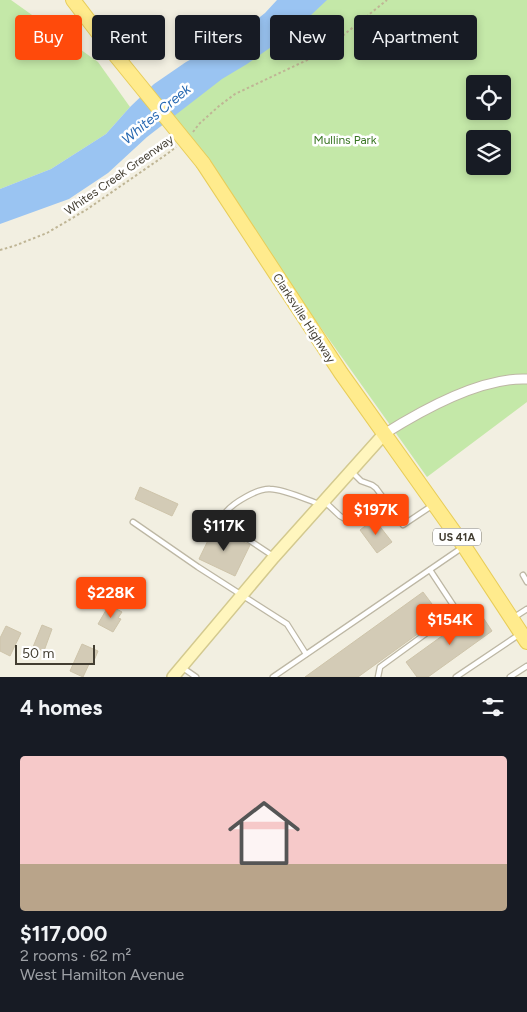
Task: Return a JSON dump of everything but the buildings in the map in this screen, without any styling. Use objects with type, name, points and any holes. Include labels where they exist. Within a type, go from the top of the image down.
[{"type":"main road","name":"Clarksville Highway","points":[[73,0],[112,51],[204,163],[340,373],[464,546],[524,638]]},
{"type":"street","points":[[173,677],[274,556],[384,434],[429,408],[474,388],[497,382],[527,379]]},
{"type":"lane","points":[[350,471],[361,481],[376,488],[403,525],[434,504]]},
{"type":"lane","points":[[274,556],[246,538],[224,527],[222,521],[226,513],[236,502],[258,491],[269,488],[322,502],[347,520],[353,519],[384,498]]},
{"type":"lane","points":[[133,522],[198,567],[287,624],[306,654]]},
{"type":"lane","points":[[273,677],[464,546]]},
{"type":"lane","points":[[378,677],[380,667],[457,611],[430,570]]},
{"type":"lane","points":[[523,576],[527,582]]},
{"type":"lane","points":[[512,619],[527,609]]},
{"type":"lane","points":[[456,677],[524,638]]},
{"type":"lane","points":[[510,677],[527,666]]},
{"type":"lane","points":[[181,667],[196,677]]},
{"type":"path","name":"Whites Creek Greenway","points":[[188,138],[199,124],[236,94],[320,54],[387,0]]},
{"type":"path","name":"Whites Creek Greenway","points":[[0,250],[47,233],[86,210],[181,143]]},
{"type":"green space","points":[[0,0],[11,0],[32,15],[15,15],[15,60],[82,60],[82,51],[92,58],[92,60],[98,62],[130,107],[106,134],[51,169],[0,189]]},
{"type":"green space","name":"Mullins Park","points":[[314,0],[527,0],[527,402],[427,477],[168,112],[236,60],[260,60],[260,41],[270,34],[270,60],[344,60],[344,15],[294,15]]},
{"type":"water","points":[[277,0],[327,0],[311,15],[270,15],[270,48],[260,55],[260,17]]},
{"type":"water","name":"Whites Creek","points":[[190,60],[253,60],[222,79],[147,137],[108,173],[69,199],[0,224],[0,189],[51,169],[106,134],[154,84]]}]
